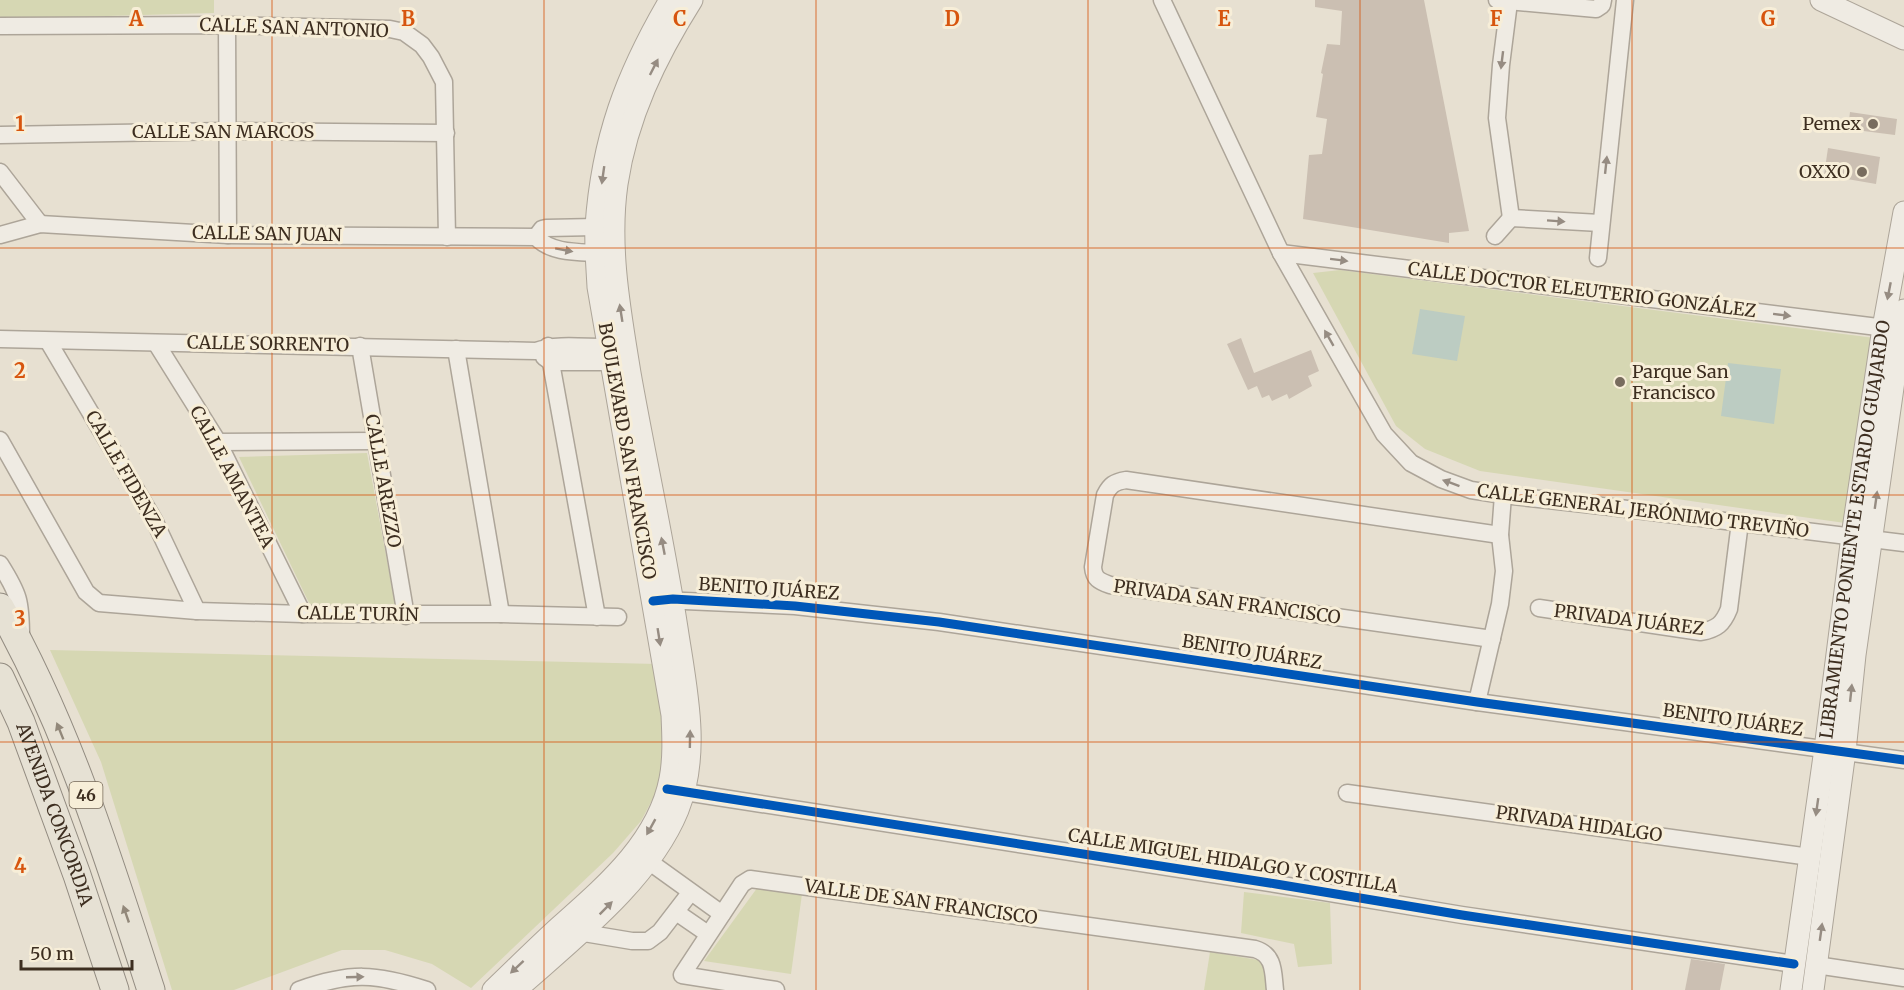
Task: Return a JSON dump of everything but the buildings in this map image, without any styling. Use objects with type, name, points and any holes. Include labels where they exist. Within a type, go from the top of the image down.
[{"type":"main road","name":"AVENIDA CONCORDIA","points":[[0,607],[57,723],[87,798],[151,990]]},
{"type":"main road","name":"AVENIDA CONCORDIA","points":[[0,677],[21,722],[77,875],[115,990]]},
{"type":"main road","points":[[77,875],[99,907],[123,990]]},
{"type":"street","name":"BOULEVARD SAN FRANCISCO","points":[[516,990],[569,930],[642,856],[665,837],[676,790],[690,764],[687,693],[663,600],[619,355],[598,287],[596,227],[603,171],[621,97],[650,33],[670,0]]},
{"type":"street","name":"BOULEVARD SAN FRANCISCO","points":[[619,355],[614,244],[615,204],[620,170],[638,103],[647,80],[692,0]]},
{"type":"street","name":"CALLE GENERAL JERÓNIMO TREVIÑO","points":[[1162,0],[1281,253],[1384,434],[1411,463],[1441,479],[1471,490],[1904,543]]},
{"type":"street","points":[[1495,236],[1511,218],[1497,118],[1503,1],[1596,9],[1602,5],[1603,0]]},
{"type":"street","points":[[1598,258],[1625,0]]},
{"type":"street","points":[[1821,0],[1904,39]]},
{"type":"street","points":[[227,25],[228,235]]},
{"type":"street","name":"CALLE SAN ANTONIO","points":[[0,26],[227,25],[404,32],[422,45],[441,73],[445,91],[447,237]]},
{"type":"street","name":"CALLE SAN MARCOS","points":[[0,135],[229,131],[446,133]]},
{"type":"street","points":[[0,172],[40,224]]},
{"type":"street","name":"LIBRAMIENTO PONIENTE ESTARDO GUAJARDO","points":[[1813,990],[1835,750],[1861,537],[1898,324],[1904,212]]},
{"type":"street","points":[[1511,218],[1600,223]]},
{"type":"street","name":"CALLE SAN JUAN","points":[[0,235],[40,224],[228,235],[536,237],[554,248],[597,253]]},
{"type":"street","name":"CALLE SAN JUAN","points":[[536,237],[538,232],[546,228],[596,227]]},
{"type":"street","name":"CALLE DOCTOR ELEUTERIO GONZÁLEZ","points":[[1281,253],[1898,324]]},
{"type":"street","name":"CALLE SORRENTO","points":[[0,339],[360,346],[619,355]]},
{"type":"street","name":"CALLE FIDENZA","points":[[48,341],[154,520],[197,611]]},
{"type":"street","name":"CALLE AMANTEA","points":[[156,343],[218,442],[303,614]]},
{"type":"street","name":"CALLE AREZZO","points":[[360,346],[406,615]]},
{"type":"street","points":[[456,349],[501,614]]},
{"type":"street","points":[[545,353],[597,617]]},
{"type":"street","name":"CALLE TURÍN","points":[[0,440],[86,592],[99,603],[197,611],[303,614],[501,614],[618,617]]},
{"type":"street","points":[[218,442],[376,441]]},
{"type":"street","name":"PRIVADA SAN FRANCISCO","points":[[1492,639],[1110,585],[1098,581],[1093,567],[1105,495],[1110,486],[1117,481],[1126,480],[1500,535]]},
{"type":"street","points":[[1477,702],[1500,604],[1504,571],[1500,535],[1503,495]]},
{"type":"street","name":"PRIVADA JUÁREZ","points":[[1539,608],[1701,632],[1714,630],[1724,622],[1729,609],[1740,522]]},
{"type":"street","points":[[0,564],[18,597],[20,645]]},
{"type":"street","name":"BENITO JUÁREZ","points":[[663,600],[795,606],[917,619],[1477,702],[1904,760]]},
{"type":"street","name":"LIBRAMIENTO PONIENTE ESTARDO GUAJARDO","points":[[1791,990],[1810,857],[1835,750]]},
{"type":"street","name":"CALLE MIGUEL HIDALGO Y COSTILLA","points":[[676,790],[1462,915],[1794,964]]},
{"type":"street","name":"PRIVADA HIDALGO","points":[[1347,793],[1810,857]]},
{"type":"street","points":[[642,856],[722,914]]},
{"type":"street","name":"VALLE DE SAN FRANCISCO","points":[[776,990],[682,976],[742,884],[752,878],[1255,950],[1263,952],[1270,959],[1275,990]]},
{"type":"street","points":[[569,930],[643,942],[653,938],[690,893]]},
{"type":"street","points":[[676,912],[708,934]]},
{"type":"street","name":"BOULEVARD SAN FRANCISCO","points":[[493,990],[569,930]]},
{"type":"street","points":[[1816,965],[1904,978]]},
{"type":"street","points":[[299,990],[350,976],[391,979],[427,990]]},
{"type":"green space","points":[[0,0],[214,0],[214,13],[0,19]]},
{"type":"green space","name":"Parque San Francisco","points":[[1340,270],[1875,338],[1845,523],[1480,471],[1425,449],[1396,426],[1313,273]]},
{"type":"green space","points":[[367,453],[395,604],[310,605],[239,457]]},
{"type":"green space","points":[[50,650],[657,664],[666,759],[658,789],[641,821],[613,853],[471,988],[432,964],[385,950],[342,950],[234,990],[172,990],[101,762]]},
{"type":"green space","points":[[760,884],[802,894],[791,974],[704,961]]},
{"type":"green space","points":[[1244,892],[1330,903],[1332,964],[1298,967],[1294,944],[1241,933]]},
{"type":"green space","points":[[1210,952],[1265,961],[1267,990],[1204,990]]},
{"type":"shaded area","points":[[1420,309],[1465,316],[1457,361],[1412,354]]},
{"type":"shaded area","points":[[1728,363],[1781,369],[1774,424],[1721,416]]},
{"type":"cycle path","points":[[653,601],[673,599],[795,606],[939,622],[1477,702],[1904,760]]},
{"type":"cycle path","points":[[667,789],[1462,915],[1794,964]]},
{"type":"place","name":"Pemex","points":[[1873,124]]},
{"type":"place","name":"OXXO","points":[[1862,172]]},
{"type":"place","name":"Parque San Francisco","points":[[1620,382]]}]
